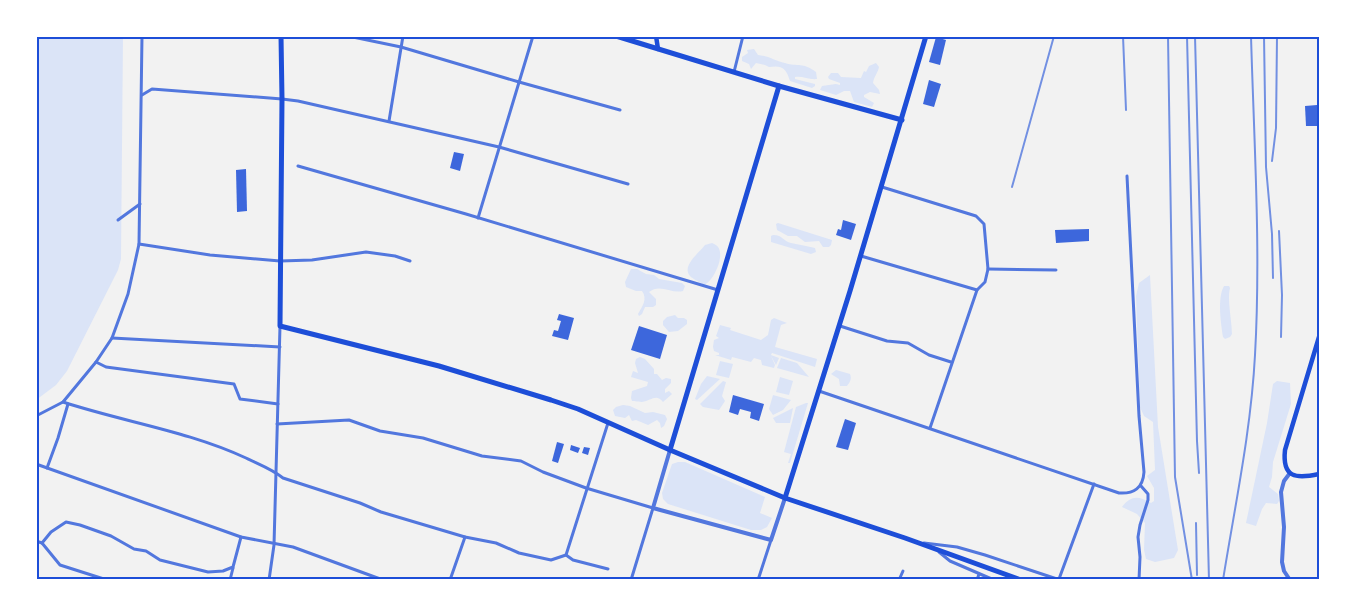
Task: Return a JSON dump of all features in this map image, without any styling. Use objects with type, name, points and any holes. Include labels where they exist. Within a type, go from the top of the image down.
[{"type":"main road","points":[[281,36],[280,326],[447,369],[551,400],[608,422],[785,498],[911,540],[1021,580]]},
{"type":"main road","points":[[616,36],[779,86],[902,120]]},
{"type":"main road","points":[[656,36],[658,49]]},
{"type":"main road","points":[[785,498],[861,256],[926,36]]},
{"type":"main road","points":[[670,450],[779,86]]},
{"type":"main road","points":[[1319,337],[1285,450],[1285,465],[1290,473],[1300,477],[1319,474]]},
{"type":"street","points":[[36,416],[63,402],[96,362],[112,338],[128,294],[139,244],[142,36]]},
{"type":"street","points":[[348,36],[401,47],[620,110]]},
{"type":"street","points":[[389,121],[403,36]]},
{"type":"street","points":[[478,218],[532,36]]},
{"type":"street","points":[[734,72],[743,36]]},
{"type":"street","points":[[142,95],[152,89],[282,99],[389,121],[499,148],[628,184]]},
{"type":"street","points":[[298,166],[718,290]]},
{"type":"street","points":[[818,391],[1119,493],[1134,491],[1144,479],[1144,472],[1139,416],[1127,176]]},
{"type":"street","points":[[882,187],[976,216],[984,224],[988,269],[984,282],[977,290],[930,428]]},
{"type":"street","points":[[118,220],[140,203]]},
{"type":"street","points":[[139,244],[210,255],[280,261],[312,260],[366,252],[395,256],[410,261]]},
{"type":"street","points":[[861,256],[977,290]]},
{"type":"street","points":[[988,269],[1056,270]]},
{"type":"street","points":[[269,580],[274,545],[280,326]]},
{"type":"street","points":[[839,326],[887,341],[908,343],[929,355],[951,362]]},
{"type":"street","points":[[112,338],[280,347]]},
{"type":"street","points":[[96,362],[106,367],[234,384],[240,399],[278,404]]},
{"type":"street","points":[[63,402],[116,419],[183,434],[234,452],[276,472],[283,478],[360,503],[380,512],[465,537],[496,543],[519,553],[551,560],[566,556],[573,560],[608,569]]},
{"type":"street","points":[[47,468],[68,404]]},
{"type":"street","points":[[277,424],[349,420],[380,431],[423,438],[482,456],[521,461],[543,472],[586,488],[771,540]]},
{"type":"street","points":[[566,556],[608,422]]},
{"type":"street","points":[[632,580],[670,450]]},
{"type":"street","points":[[36,464],[241,537],[274,545],[292,547],[384,580]]},
{"type":"street","points":[[1290,473],[1284,481],[1281,492],[1284,523],[1282,562],[1290,580]]},
{"type":"street","points":[[911,540],[978,552],[1060,580],[1094,484]]},
{"type":"street","points":[[1139,580],[1140,557],[1138,537],[1148,500],[1148,494],[1140,486]]},
{"type":"street","points":[[758,580],[785,498]]},
{"type":"street","points":[[42,543],[51,532],[66,522],[111,536],[134,549],[146,551],[160,560],[208,572],[222,572],[233,567]]},
{"type":"street","points":[[230,580],[241,537]]},
{"type":"street","points":[[450,580],[465,537]]},
{"type":"street","points":[[36,541],[42,543],[60,565],[107,580]]},
{"type":"street","points":[[935,549],[950,561],[994,580]]},
{"type":"street","points":[[899,580],[903,571]]},
{"type":"street","points":[[977,580],[979,574]]},
{"type":"shaded area","points":[[36,36],[123,36],[121,259],[118,270],[67,371],[56,385],[36,400]]},
{"type":"shaded area","points":[[754,49],[758,55],[804,66],[816,72],[817,79],[795,77],[795,79],[815,84],[815,86],[812,88],[790,81],[785,70],[780,67],[769,67],[756,63],[751,69],[749,64],[742,61],[742,57],[748,53],[747,50]]},
{"type":"shaded area","points":[[876,63],[879,67],[873,83],[880,94],[870,92],[864,95],[864,97],[874,103],[872,107],[854,102],[850,91],[844,91],[836,95],[820,90],[822,86],[840,85],[840,83],[829,79],[828,77],[831,73],[838,73],[841,77],[861,78],[869,66]]},
{"type":"shaded area","points":[[778,223],[832,240],[831,245],[823,247],[819,241],[805,242],[797,236],[788,236],[777,230],[776,224]]},
{"type":"shaded area","points":[[773,235],[789,242],[815,248],[816,252],[811,254],[771,242],[771,236]]},
{"type":"shaded area","points":[[712,243],[718,246],[720,251],[719,262],[715,274],[704,285],[690,276],[688,268],[692,259],[705,245]]},
{"type":"shaded area","points":[[631,269],[637,269],[646,274],[654,275],[659,279],[682,283],[685,286],[683,291],[679,292],[653,289],[649,292],[656,299],[656,305],[645,307],[639,316],[638,314],[644,303],[644,294],[642,291],[626,287],[625,282]]},
{"type":"shaded area","points":[[1150,275],[1158,427],[1178,550],[1174,558],[1155,562],[1146,559],[1144,550],[1145,523],[1137,514],[1122,507],[1129,500],[1135,498],[1151,503],[1154,501],[1154,488],[1147,476],[1155,470],[1153,422],[1144,416],[1140,407],[1136,296],[1139,283]]},
{"type":"shaded area","points":[[1224,286],[1229,286],[1230,288],[1232,334],[1225,339],[1223,337],[1220,311]]},
{"type":"shaded area","points":[[675,315],[678,318],[687,320],[687,324],[678,331],[669,332],[663,325],[663,321],[667,317]]},
{"type":"shaded area","points":[[774,318],[787,323],[781,325],[775,347],[817,359],[815,367],[772,353],[771,355],[779,358],[776,365],[771,356],[775,365],[774,368],[762,365],[761,360],[754,358],[751,362],[732,357],[731,360],[715,355],[719,355],[719,353],[714,351],[713,347],[714,340],[719,338],[716,336],[720,325],[761,340],[768,335],[771,320]]},
{"type":"shaded area","points":[[640,357],[645,359],[654,369],[654,374],[657,374],[662,380],[666,378],[671,379],[671,383],[665,389],[665,393],[669,391],[672,394],[663,402],[658,398],[642,402],[632,401],[632,391],[647,386],[648,382],[631,377],[633,371],[638,373],[635,363],[636,359]]},
{"type":"shaded area","points":[[781,358],[797,363],[809,377],[777,368]]},
{"type":"shaded area","points":[[720,361],[733,364],[729,378],[716,375]]},
{"type":"shaded area","points":[[836,370],[850,374],[851,377],[847,386],[840,386],[839,379],[831,374]]},
{"type":"shaded area","points":[[707,376],[720,379],[697,400],[695,399],[701,384]]},
{"type":"shaded area","points":[[780,377],[793,381],[789,395],[776,392]]},
{"type":"shaded area","points":[[723,381],[726,382],[722,396],[725,401],[719,410],[703,407],[700,404]]},
{"type":"shaded area","points":[[1277,381],[1290,383],[1291,404],[1273,462],[1269,487],[1278,494],[1279,501],[1277,504],[1266,503],[1256,526],[1246,523],[1267,423],[1273,384]]},
{"type":"shaded area","points":[[773,395],[791,400],[783,410],[773,415],[769,409]]},
{"type":"shaded area","points":[[808,403],[790,463],[788,463],[791,454],[784,452],[796,407]]},
{"type":"shaded area","points":[[623,405],[645,413],[653,412],[665,415],[667,419],[661,428],[657,420],[648,425],[636,420],[632,421],[629,415],[625,418],[615,416],[613,410]]},
{"type":"shaded area","points":[[793,408],[790,423],[776,423],[773,418]]},
{"type":"shaded area","points":[[685,462],[765,497],[760,513],[772,518],[767,527],[761,530],[751,530],[668,504],[663,499],[662,493],[672,464]]},
{"type":"building","points":[[936,37],[946,40],[940,65],[929,62]]},
{"type":"building","points":[[929,80],[941,84],[934,107],[923,104]]},
{"type":"building","points":[[1317,105],[1318,126],[1306,126],[1305,106]]},
{"type":"building","points":[[454,152],[464,154],[460,171],[450,168]]},
{"type":"building","points":[[246,169],[247,211],[237,212],[236,170]]},
{"type":"building","points":[[843,220],[856,224],[851,240],[836,235],[838,229],[841,230]]},
{"type":"building","points":[[1089,229],[1089,241],[1056,243],[1055,230]]},
{"type":"building","points":[[559,314],[574,318],[568,340],[552,336],[554,330],[558,331],[561,321],[557,320]]},
{"type":"building","points":[[639,326],[667,335],[660,359],[631,350]]},
{"type":"building","points":[[733,395],[764,404],[759,421],[750,418],[751,412],[740,409],[738,415],[729,412]]},
{"type":"building","points":[[845,419],[856,423],[848,450],[836,447]]},
{"type":"building","points":[[557,442],[564,444],[558,463],[552,461]]},
{"type":"building","points":[[571,445],[580,448],[578,453],[570,450]]},
{"type":"building","points":[[584,447],[590,448],[588,455],[582,453]]},
{"type":"railway","points":[[1012,187],[1054,36]]},
{"type":"railway","points":[[1123,36],[1126,110]]},
{"type":"railway","points":[[1168,36],[1175,477],[1192,580]]},
{"type":"railway","points":[[1187,36],[1199,473]]},
{"type":"railway","points":[[1195,36],[1209,580]]},
{"type":"railway","points":[[1223,580],[1250,412],[1255,355],[1257,235],[1251,36]]},
{"type":"railway","points":[[1264,36],[1266,167],[1272,234],[1273,278]]},
{"type":"railway","points":[[1272,161],[1276,128],[1277,36]]},
{"type":"railway","points":[[1279,231],[1282,295],[1281,337]]},
{"type":"railway","points":[[1196,523],[1197,575]]}]
